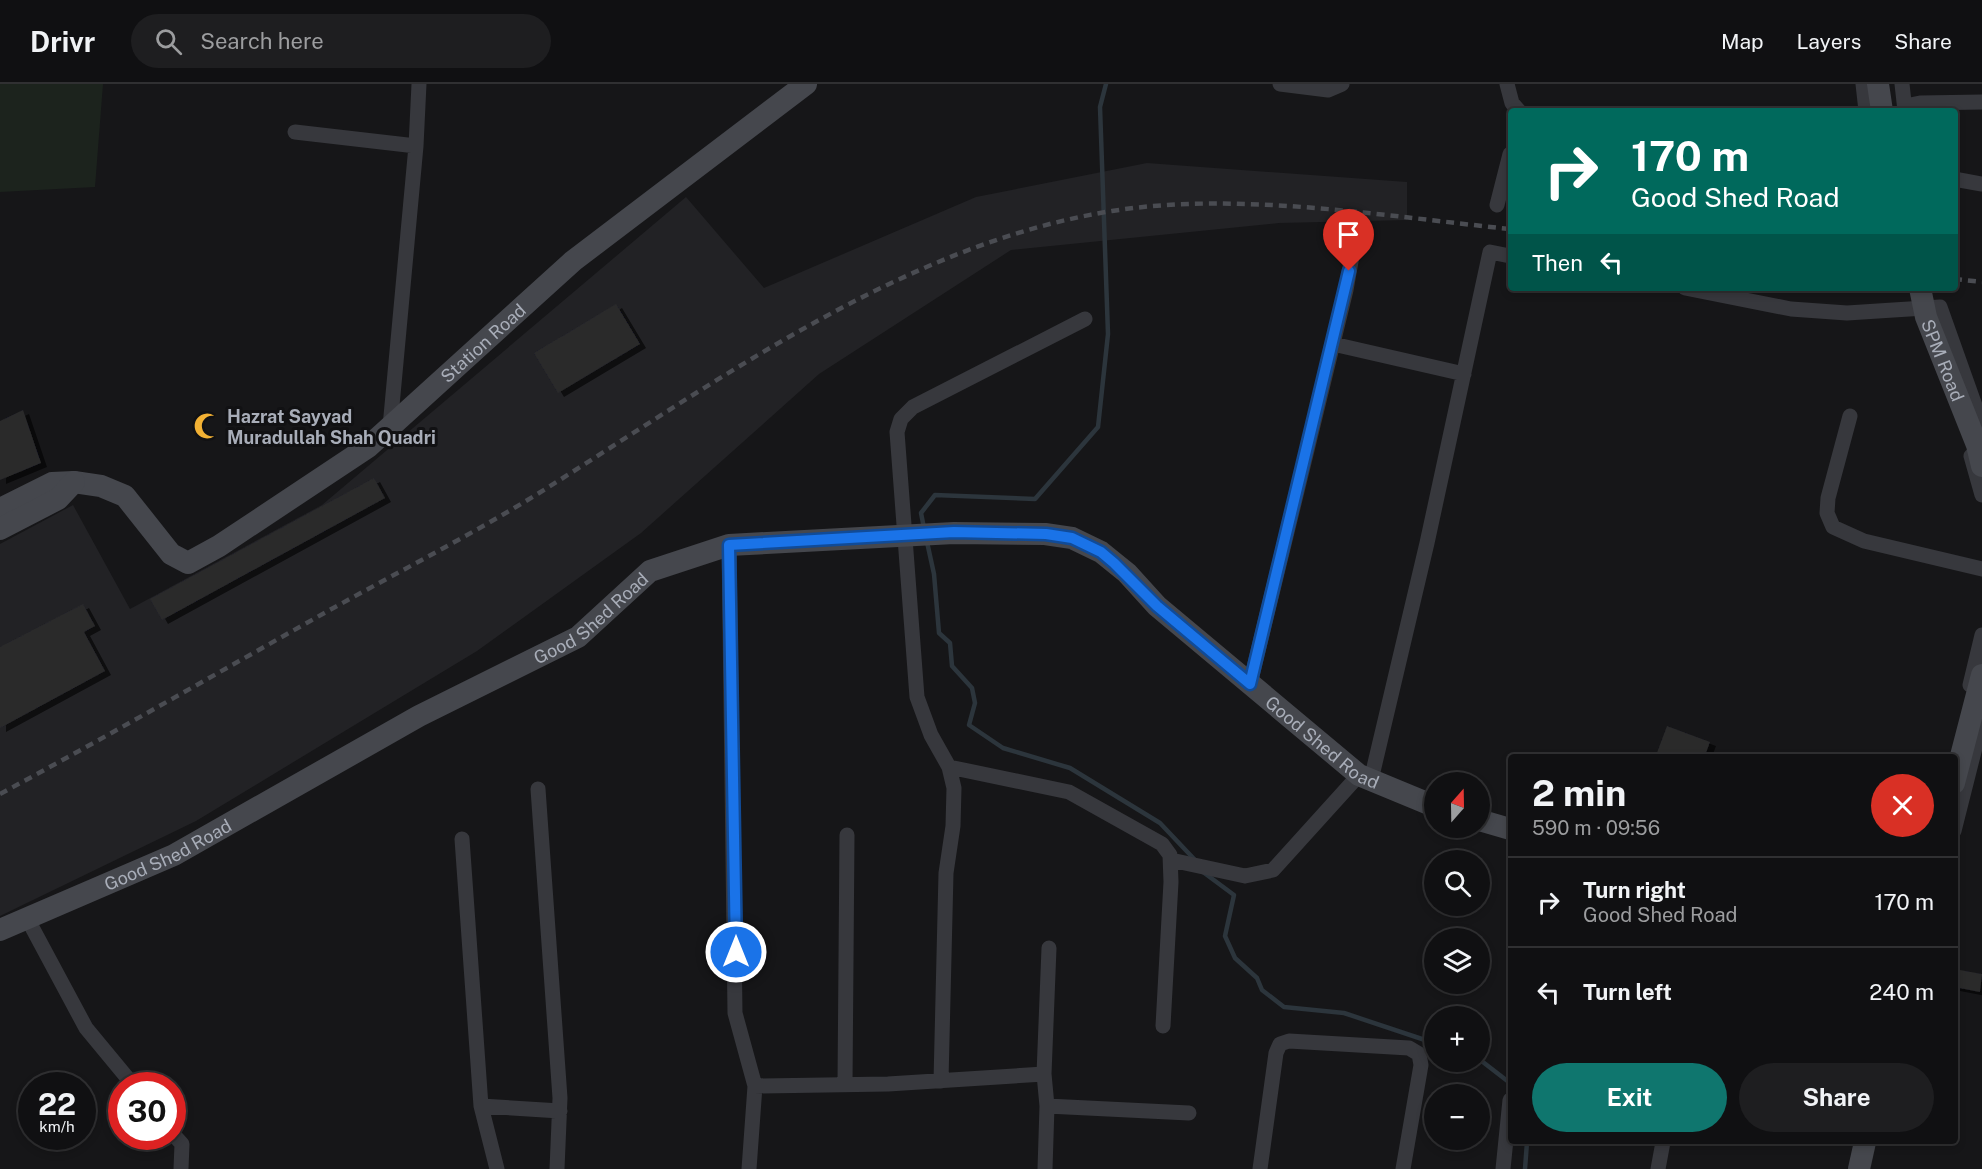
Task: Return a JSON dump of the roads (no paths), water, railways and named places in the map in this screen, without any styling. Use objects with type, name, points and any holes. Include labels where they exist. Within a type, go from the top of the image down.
[{"type":"street","points":[[390,427],[416,146],[419,84]]},
{"type":"street","name":"Station Road","points":[[0,509],[52,483],[74,482],[101,486],[125,496],[171,554],[188,563],[219,546],[368,447],[573,261],[806,84]]},
{"type":"street","points":[[1280,84],[1328,90],[1342,84]]},
{"type":"street","points":[[1507,84],[1512,103],[1516,108]]},
{"type":"street","points":[[1863,84],[1866,108]]},
{"type":"street","points":[[1878,84],[1882,108]]},
{"type":"street","points":[[1902,84],[1905,108]]},
{"type":"street","points":[[1908,108],[1920,103],[1982,102]]},
{"type":"street","points":[[296,132],[416,146]]},
{"type":"street","points":[[1497,205],[1508,162]]},
{"type":"street","points":[[1958,180],[1982,184]]},
{"type":"street","points":[[1250,684],[1333,344],[1356,233]]},
{"type":"street","points":[[1171,860],[1245,876],[1273,870],[1365,778],[1464,374],[1490,252],[1508,256]]},
{"type":"street","points":[[1700,291],[1791,309],[1848,313],[1914,311],[1935,305],[1944,312],[1982,424]]},
{"type":"street","name":"SPM Road","points":[[1921,291],[1926,317],[1977,445],[1982,466]]},
{"type":"street","points":[[1914,311],[1956,414],[1982,495]]},
{"type":"street","points":[[941,1081],[945,873],[953,826],[954,788],[949,767],[931,735],[917,697],[920,534],[897,432],[901,419],[913,408],[1085,319]]},
{"type":"street","points":[[1333,344],[1464,374]]},
{"type":"street","points":[[1850,416],[1828,498],[1827,513],[1833,527],[1864,541],[1982,569]]},
{"type":"street","points":[[0,529],[58,499],[74,482]]},
{"type":"street","name":"Good Shed Road","points":[[0,930],[174,855],[419,716],[578,637],[650,571],[729,545],[920,534],[1046,534],[1072,538],[1091,547],[1127,573],[1157,606],[1365,778],[1424,803]]},
{"type":"street","points":[[729,545],[735,1013],[754,1086],[749,1169]]},
{"type":"street","points":[[1952,754],[1982,635]]},
{"type":"street","points":[[1958,768],[1982,675]]},
{"type":"street","points":[[1958,815],[1982,720]]},
{"type":"street","points":[[949,767],[1069,792],[1156,838],[1167,850],[1171,860],[1163,1026]]},
{"type":"street","points":[[538,789],[560,1111],[557,1169]]},
{"type":"street","points":[[1490,823],[1508,828]]},
{"type":"street","points":[[845,1085],[847,835]]},
{"type":"street","points":[[462,839],[481,1106],[497,1169]]},
{"type":"street","points":[[27,918],[86,1028],[122,1072]]},
{"type":"street","points":[[1045,1169],[1047,1106],[1044,1074],[1049,948]]},
{"type":"street","points":[[1260,1169],[1276,1053],[1280,1044],[1289,1041],[1409,1048],[1419,1054],[1421,1065],[1403,1169]]},
{"type":"street","points":[[754,1086],[845,1085],[1044,1074]]},
{"type":"street","points":[[481,1106],[560,1111]]},
{"type":"street","points":[[1047,1106],[1189,1113]]},
{"type":"street","points":[[1503,1169],[1508,1124]]},
{"type":"street","points":[[1658,1169],[1663,1144]]},
{"type":"street","points":[[1859,1169],[1865,1144]]},
{"type":"street","points":[[181,1169],[182,1150]]},
{"type":"waterway","points":[[924,528],[921,513],[935,495],[1035,499],[1098,427],[1108,334],[1100,107],[1106,84]]},
{"type":"waterway","points":[[927,542],[934,574],[939,633],[950,643],[952,666],[972,688],[975,703],[969,725],[1003,748],[1070,768],[1160,823],[1195,860]]},
{"type":"waterway","points":[[1203,872],[1234,895],[1225,936],[1235,958],[1257,978],[1262,990],[1284,1007],[1344,1013],[1424,1040]]},
{"type":"waterway","points":[[1490,1068],[1508,1081]]},
{"type":"waterway","points":[[1525,1169],[1527,1144]]},
{"type":"railway","points":[[0,794],[487,524],[742,365],[813,324],[885,286],[959,254],[1035,228],[1112,211],[1160,205],[1260,204],[1361,212],[1508,229]]},
{"type":"railway","points":[[1958,279],[1982,282]]},
{"type":"place","name":"Hazrat Sayyad Muradullah Shah Quadri","points":[[207,426]]}]
